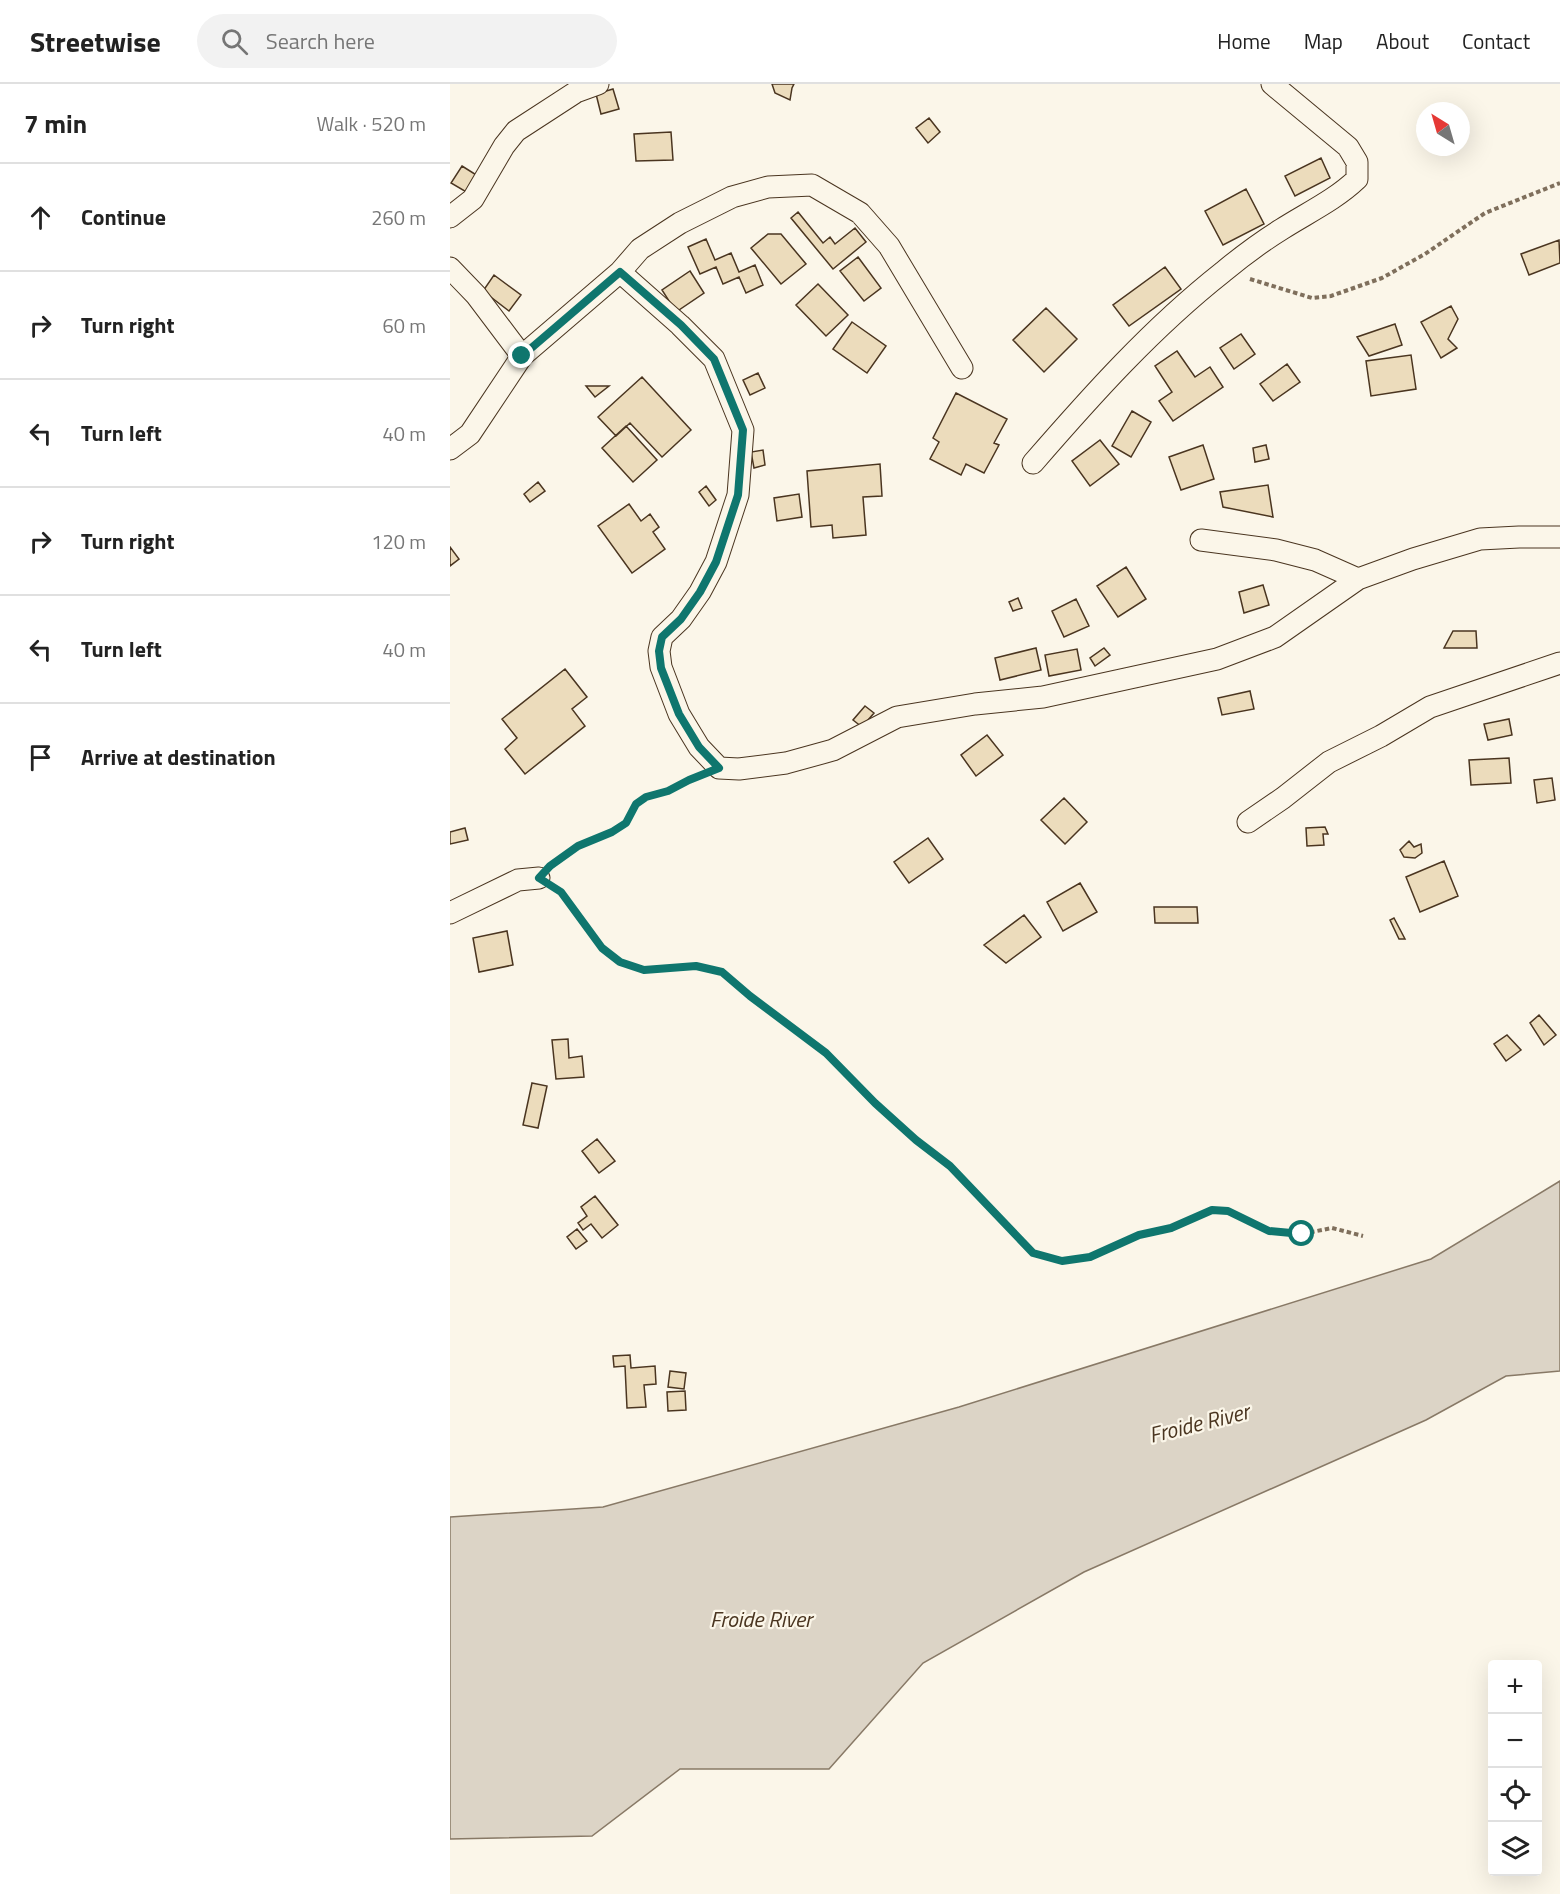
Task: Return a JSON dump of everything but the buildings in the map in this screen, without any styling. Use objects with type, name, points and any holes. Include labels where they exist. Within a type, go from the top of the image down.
[{"type":"street","points":[[450,217],[473,199],[504,146],[516,131],[576,92],[598,84]]},
{"type":"street","points":[[1033,463],[1101,385],[1164,322],[1223,272],[1280,231],[1343,192],[1357,178],[1356,162],[1348,147],[1272,84]]},
{"type":"street","points":[[450,449],[470,435],[522,356],[620,272],[640,249],[680,223],[732,197],[768,187],[812,185],[860,213],[889,246],[962,368]]},
{"type":"street","points":[[450,268],[477,295],[522,356]]},
{"type":"street","points":[[620,272],[681,325],[714,359],[743,430],[738,495],[716,562],[700,592],[681,619],[662,637],[659,651],[661,668],[679,714],[699,747],[719,768],[739,769],[786,763],[833,750],[897,717],[975,704],[1043,697],[1217,659],[1275,637],[1358,579],[1413,559],[1480,539],[1560,537]]},
{"type":"street","points":[[1201,540],[1276,549],[1315,560],[1358,579]]},
{"type":"street","points":[[1248,822],[1329,762],[1381,736],[1430,707],[1560,663]]},
{"type":"street","points":[[450,914],[518,880],[539,878]]},
{"type":"path","points":[[1223,272],[1312,298],[1331,296],[1382,278],[1425,254],[1485,213],[1560,183]]},
{"type":"path","points":[[719,768],[668,791],[646,797],[636,804],[626,823],[612,832],[578,846],[550,866],[539,878],[561,892],[602,948],[620,962],[644,970],[696,966],[722,972],[826,1053],[875,1103],[916,1140],[950,1166],[1033,1253],[1062,1261],[1090,1257],[1139,1235],[1171,1228],[1212,1210],[1228,1211],[1269,1231],[1302,1234],[1332,1228],[1363,1236]]},
{"type":"water","name":"Froide River","points":[[1560,1181],[1560,1371],[1506,1376],[1426,1420],[1084,1572],[923,1663],[829,1769],[680,1769],[592,1836],[450,1839],[450,1517],[603,1507],[959,1407],[1431,1259]]},
{"type":"route","points":[[522,356],[620,272],[681,325],[714,359],[743,430],[738,495],[716,562],[700,592],[681,619],[662,637],[659,651],[661,668],[679,714],[699,747],[719,768],[668,791],[646,797],[636,804],[626,823],[612,832],[578,846],[550,866],[539,878],[561,892],[602,948],[620,962],[644,970],[696,966],[722,972],[826,1053],[875,1103],[972,1187],[1009,1230],[1033,1253],[1062,1261],[1090,1257],[1139,1235],[1171,1228],[1212,1210],[1228,1211],[1269,1231],[1302,1234]]}]
